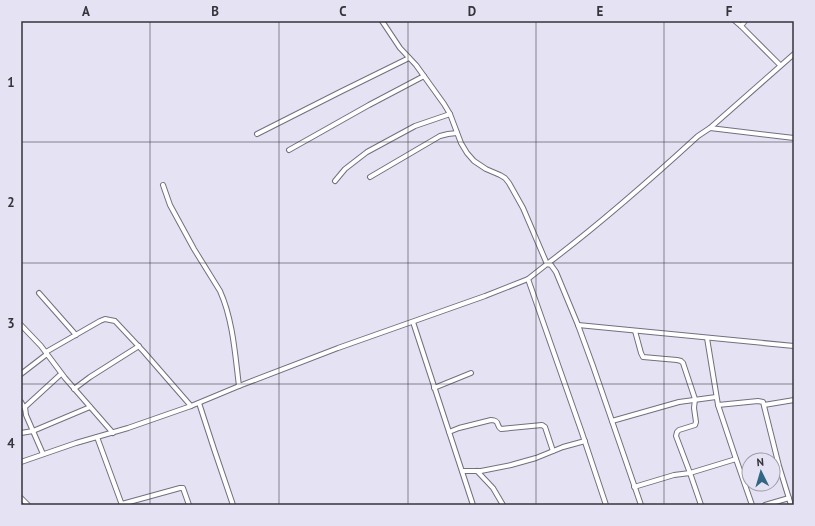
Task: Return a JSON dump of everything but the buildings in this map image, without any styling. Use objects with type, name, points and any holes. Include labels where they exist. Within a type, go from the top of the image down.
[{"type":"street","points":[[382,21],[400,48],[416,65],[444,104],[467,153],[474,161],[486,169],[505,178],[509,183],[547,264],[551,265],[556,272],[578,325],[641,505]]},
{"type":"street","points":[[735,21],[780,65]]},
{"type":"street","points":[[741,26],[745,21]]},
{"type":"street","points":[[21,462],[113,433],[191,406],[338,348],[528,279],[585,234],[698,136],[710,128],[794,54]]},
{"type":"street","points":[[257,134],[409,58]]},
{"type":"street","points":[[289,150],[424,76]]},
{"type":"street","points":[[335,181],[349,166],[367,152],[415,126],[450,114]]},
{"type":"street","points":[[710,128],[794,138]]},
{"type":"street","points":[[370,177],[440,136],[457,133]]},
{"type":"street","points":[[163,185],[170,205],[194,250],[223,297],[230,320],[239,386]]},
{"type":"street","points":[[528,279],[606,505]]},
{"type":"street","points":[[39,292],[76,335]]},
{"type":"street","points":[[21,374],[46,353],[105,319],[115,321],[139,346],[191,406]]},
{"type":"street","points":[[413,322],[473,505]]},
{"type":"street","points":[[21,325],[41,346],[74,389],[113,433]]},
{"type":"street","points":[[578,325],[794,346]]},
{"type":"street","points":[[636,331],[643,357],[677,360],[683,363],[695,399],[694,408],[696,424],[678,430],[676,436],[701,505]]},
{"type":"street","points":[[707,338],[718,405],[752,505]]},
{"type":"street","points":[[74,389],[139,346]]},
{"type":"street","points":[[434,388],[471,373]]},
{"type":"street","points":[[25,409],[25,407],[62,374]]},
{"type":"street","points":[[612,421],[679,402],[716,397]]},
{"type":"street","points":[[718,405],[758,401],[763,402],[764,404],[794,400]]},
{"type":"street","points":[[21,402],[43,454]]},
{"type":"street","points":[[198,403],[233,505]]},
{"type":"street","points":[[764,404],[778,466],[791,505]]},
{"type":"street","points":[[21,433],[33,431],[90,407]]},
{"type":"street","points":[[449,432],[491,420],[497,422],[499,428],[501,429],[542,425],[546,429],[553,451]]},
{"type":"street","points":[[97,437],[122,505],[180,488],[183,488],[189,505]]},
{"type":"street","points":[[462,471],[489,470],[527,461],[562,447],[585,442]]},
{"type":"street","points":[[634,487],[674,475],[690,473],[736,459]]},
{"type":"street","points":[[477,471],[494,488],[503,505]]},
{"type":"street","points":[[21,498],[28,505]]},
{"type":"street","points":[[765,505],[789,498]]}]
